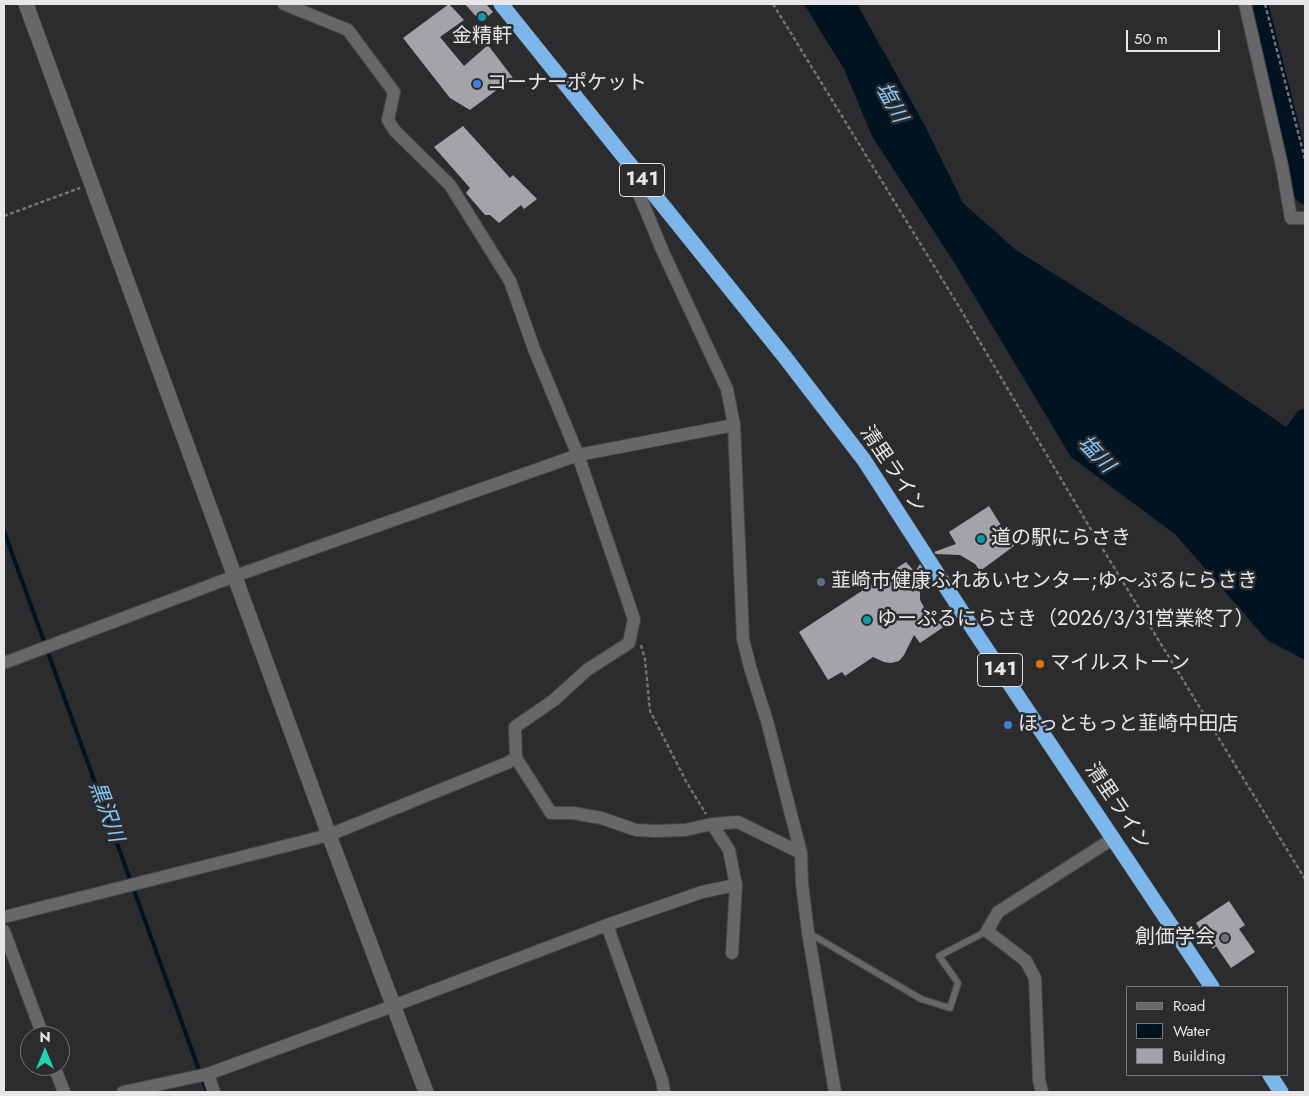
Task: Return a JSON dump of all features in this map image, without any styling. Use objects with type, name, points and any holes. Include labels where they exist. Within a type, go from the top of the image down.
[{"type":"highway","name":"清里ライン","points":[[501,4],[784,356],[864,460],[975,632],[1211,986]]},
{"type":"highway","points":[[1271,1076],[1281,1092]]},
{"type":"street","points":[[26,4],[329,834],[426,1092]]},
{"type":"street","points":[[284,4],[348,30],[394,92],[388,120],[394,131],[450,185],[510,281],[534,349],[578,455],[634,619],[629,643],[587,670],[554,700],[515,727],[516,758],[551,813],[573,813],[601,818],[636,830],[686,830],[712,824],[738,822],[801,853]]},
{"type":"street","points":[[1245,4],[1282,166],[1291,218],[1302,218]]},
{"type":"street","points":[[623,156],[663,252],[727,389],[734,425],[743,639],[767,721],[801,853],[802,884],[808,932],[836,1092]]},
{"type":"street","points":[[4,664],[235,576],[578,455],[734,425]]},
{"type":"street","points":[[4,917],[329,834],[507,764],[516,758]]},
{"type":"street","points":[[712,824],[729,850],[736,885],[732,952]]},
{"type":"street","points":[[1042,1092],[1039,1080],[1035,978],[1026,962],[987,931],[998,912],[1114,838]]},
{"type":"street","points":[[123,1092],[208,1074],[607,925],[702,892],[736,885]]},
{"type":"street","points":[[607,925],[662,1080],[664,1092]]},
{"type":"street","points":[[4,931],[39,1026]]},
{"type":"street","points":[[208,1074],[214,1092]]},
{"type":"street","points":[[58,1076],[64,1092]]},
{"type":"lane","points":[[808,932],[921,999],[950,1008],[958,984],[939,956],[987,931]]},
{"type":"path","points":[[773,4],[958,304],[1096,538],[1305,879]]},
{"type":"path","points":[[1265,4],[1305,159]]},
{"type":"path","points":[[4,216],[92,184]]},
{"type":"path","points":[[640,643],[645,658],[650,711],[687,783],[712,824]]},
{"type":"water","name":"塩川","points":[[804,4],[857,4],[924,124],[963,203],[1016,250],[1167,345],[1305,440],[1305,660],[1267,640],[1175,534],[1071,457],[955,264],[872,136],[844,69]]},
{"type":"building","points":[[449,4],[464,20],[440,37],[464,66],[488,45],[513,78],[470,110],[450,98],[403,38]]},
{"type":"building","name":"金精軒","points":[[465,4],[486,4],[493,12],[481,22]]},
{"type":"building","points":[[463,126],[510,178],[513,175],[537,199],[524,209],[521,205],[499,223],[490,215],[485,215],[466,193],[470,188],[434,147]]},
{"type":"building","name":"道の駅にらさき","points":[[989,506],[1014,546],[980,571],[975,564],[960,555],[936,554],[934,552],[956,544],[949,532]]},
{"type":"building","name":"ゆーぷるにらさき（2026/3/31営業終了）","points":[[906,562],[915,572],[920,564],[924,570],[920,582],[920,600],[929,616],[945,626],[920,643],[914,635],[899,661],[884,662],[873,657],[845,676],[842,672],[828,680],[799,632]]},
{"type":"building","name":"創価学会","points":[[1229,901],[1245,925],[1239,929],[1255,952],[1231,968],[1216,946],[1213,949],[1196,923]]},
{"type":"waterway","points":[[1257,4],[1305,193]]},
{"type":"waterway","points":[[1281,452],[1305,420]]},
{"type":"waterway","name":"黒沢川","points":[[4,531],[207,1092]]},
{"type":"place","name":"金精軒","points":[[482,17]]},
{"type":"place","name":"コーナーポケット","points":[[477,84]]},
{"type":"place","name":"道の駅にらさき","points":[[981,539]]},
{"type":"place","name":"韮崎市健康ふれあいセンター;ゆ～ぷるにらさき","points":[[821,582]]},
{"type":"place","name":"ゆーぷるにらさき（2026/3/31営業終了）","points":[[867,620]]},
{"type":"place","name":"マイルストーン","points":[[1040,664]]},
{"type":"place","name":"ほっともっと韮崎中田店","points":[[1008,725]]},
{"type":"place","name":"創価学会","points":[[1225,938]]}]
